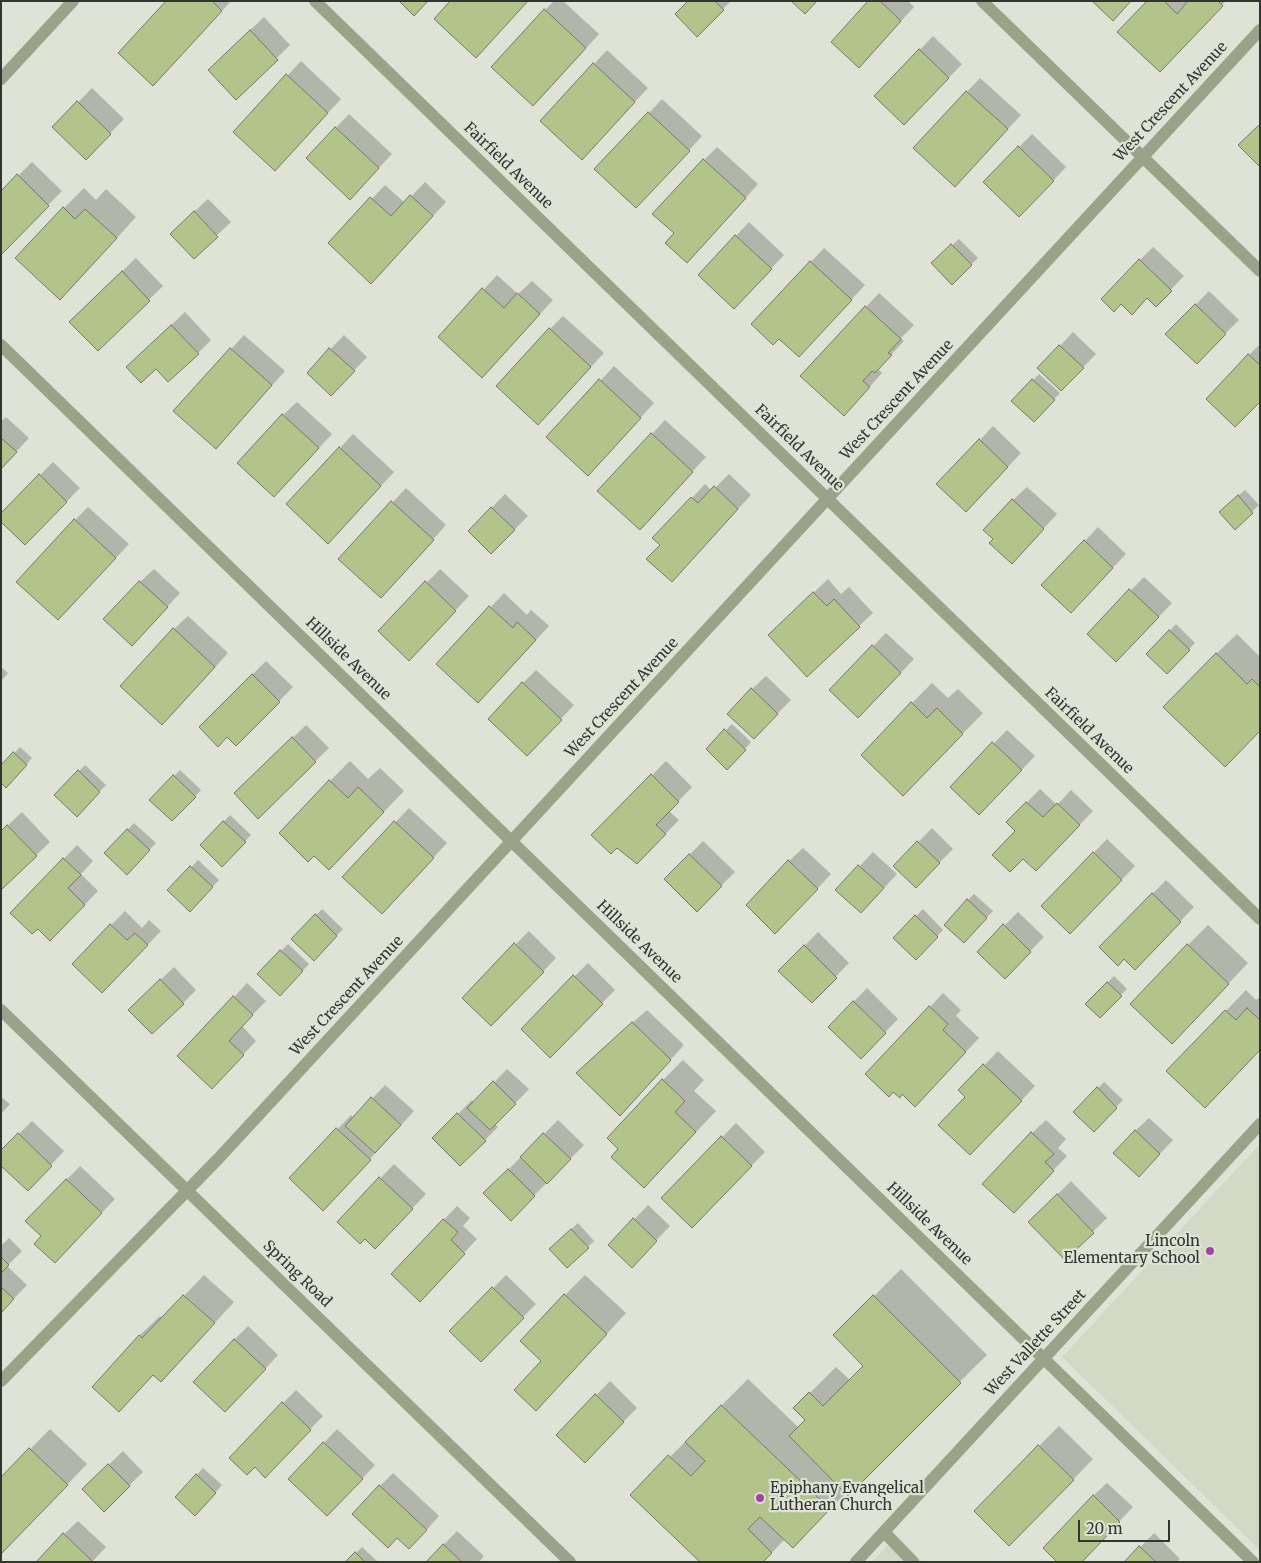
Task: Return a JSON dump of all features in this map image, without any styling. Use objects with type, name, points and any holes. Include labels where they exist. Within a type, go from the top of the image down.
[{"type":"street","points":[[1,79],[73,1]]},
{"type":"street","name":"Fairfield Avenue","points":[[315,1],[1260,919]]},
{"type":"street","points":[[982,1],[1260,271]]},
{"type":"street","name":"West Crescent Avenue","points":[[1,1381],[188,1192],[1260,30]]},
{"type":"street","name":"Hillside Avenue","points":[[1,345],[1253,1562]]},
{"type":"street","name":"Spring Road","points":[[1,1010],[570,1562]]},
{"type":"street","name":"West Vallette Street","points":[[856,1562],[1260,1124]]},
{"type":"street","points":[[884,1532],[913,1562]]},
{"type":"shaded area","name":"Lincoln Elementary School","points":[[1260,1144],[1260,1550],[1062,1357]]},
{"type":"shaded area","points":[[897,1536],[923,1562],[872,1562]]},
{"type":"building","points":[[166,1],[212,1],[222,11],[153,86],[118,53]]},
{"type":"building","points":[[399,1],[428,1],[414,16]]},
{"type":"building","points":[[450,1],[528,1],[476,58],[434,19]]},
{"type":"building","points":[[688,1],[715,1],[724,10],[697,37],[675,14]]},
{"type":"building","points":[[791,1],[817,1],[805,14]]},
{"type":"building","points":[[868,1],[880,1],[901,21],[859,68],[831,42]]},
{"type":"building","points":[[1092,1],[1131,1],[1113,21]]},
{"type":"building","points":[[1147,1],[1164,1],[1177,14],[1188,1],[1218,1],[1223,6],[1160,72],[1117,32]]},
{"type":"building","points":[[544,9],[586,48],[533,106],[491,67]]},
{"type":"building","points":[[250,30],[278,60],[236,100],[208,70]]},
{"type":"building","points":[[919,49],[949,78],[904,125],[874,96]]},
{"type":"building","points":[[593,63],[635,102],[582,160],[540,121]]},
{"type":"building","points":[[286,74],[328,113],[275,171],[233,132]]},
{"type":"building","points":[[966,91],[1008,129],[955,187],[913,148]]},
{"type":"building","points":[[77,101],[111,134],[86,160],[52,127]]},
{"type":"building","points":[[648,112],[690,151],[636,208],[594,169]]},
{"type":"building","points":[[1260,124],[1260,167],[1238,145]]},
{"type":"building","points":[[335,127],[379,168],[350,200],[306,158]]},
{"type":"building","points":[[1018,146],[1054,181],[1019,217],[983,182]]},
{"type":"building","points":[[703,159],[746,198],[687,263],[665,243],[674,233],[652,214]]},
{"type":"building","points":[[17,174],[49,206],[1,255],[1,191]]},
{"type":"building","points":[[410,195],[433,216],[371,284],[328,243],[370,197],[391,216]]},
{"type":"building","points":[[63,207],[75,219],[85,209],[117,238],[60,300],[15,258]]},
{"type":"building","points":[[194,211],[218,237],[194,259],[170,234]]},
{"type":"building","points":[[735,235],[772,269],[734,309],[698,275]]},
{"type":"building","points":[[951,244],[972,265],[952,285],[931,263]]},
{"type":"building","points":[[1139,259],[1172,291],[1156,307],[1147,298],[1132,315],[1121,304],[1114,312],[1101,299]]},
{"type":"building","points":[[810,261],[852,300],[799,357],[779,339],[773,345],[751,324]]},
{"type":"building","points":[[122,271],[150,301],[98,351],[69,322]]},
{"type":"building","points":[[482,288],[504,308],[517,293],[540,314],[482,378],[438,337]]},
{"type":"building","points":[[1195,304],[1226,334],[1197,364],[1165,334]]},
{"type":"building","points":[[865,306],[901,339],[888,353],[892,355],[875,373],[872,371],[863,381],[870,387],[844,416],[800,376]]},
{"type":"building","points":[[171,325],[199,354],[168,382],[156,369],[141,383],[126,367]]},
{"type":"building","points":[[549,328],[591,367],[538,425],[496,386]]},
{"type":"building","points":[[1059,345],[1084,368],[1061,391],[1037,368]]},
{"type":"building","points":[[230,348],[272,385],[216,449],[173,411]]},
{"type":"building","points":[[329,348],[355,371],[331,396],[307,373]]},
{"type":"building","points":[[1248,354],[1260,365],[1260,402],[1235,427],[1206,399]]},
{"type":"building","points":[[599,379],[641,418],[588,476],[546,437]]},
{"type":"building","points":[[1032,379],[1055,400],[1034,422],[1011,401]]},
{"type":"building","points":[[282,414],[319,448],[274,497],[237,463]]},
{"type":"building","points":[[651,433],[693,472],[640,530],[597,491]]},
{"type":"building","points":[[1,438],[17,452],[1,469]]},
{"type":"building","points":[[979,439],[1008,467],[966,512],[936,484]]},
{"type":"building","points":[[339,447],[381,486],[328,544],[286,504]]},
{"type":"building","points":[[39,474],[67,502],[25,545],[1,522],[1,513]]},
{"type":"building","points":[[714,486],[738,509],[672,582],[646,559],[660,545],[652,538],[691,497],[698,503]]},
{"type":"building","points":[[1238,495],[1253,513],[1235,530],[1219,512]]},
{"type":"building","points":[[1012,499],[1044,529],[1012,564],[989,543],[993,539],[983,530]]},
{"type":"building","points":[[391,501],[434,540],[381,598],[338,559]]},
{"type":"building","points":[[491,507],[515,530],[491,554],[468,531]]},
{"type":"building","points":[[74,519],[116,558],[58,620],[16,582]]},
{"type":"building","points":[[1084,540],[1113,568],[1071,613],[1041,585]]},
{"type":"building","points":[[139,581],[168,607],[132,646],[103,619]]},
{"type":"building","points":[[425,581],[456,611],[409,661],[378,631]]},
{"type":"building","points":[[1129,589],[1159,617],[1116,662],[1087,634]]},
{"type":"building","points":[[813,592],[827,606],[834,599],[860,627],[807,677],[768,635]]},
{"type":"building","points":[[489,606],[513,628],[517,622],[536,640],[478,703],[436,664]]},
{"type":"building","points":[[173,628],[215,667],[162,725],[120,686]]},
{"type":"building","points":[[1169,630],[1190,650],[1167,674],[1146,654]]},
{"type":"building","points":[[872,645],[901,673],[858,718],[829,690]]},
{"type":"building","points":[[1216,653],[1247,684],[1252,679],[1260,687],[1260,731],[1225,767],[1163,707]]},
{"type":"building","points":[[252,674],[280,702],[236,746],[227,737],[218,747],[199,727]]},
{"type":"building","points":[[522,682],[562,720],[527,756],[488,719]]},
{"type":"building","points":[[751,688],[778,714],[754,739],[727,714]]},
{"type":"building","points":[[911,702],[927,718],[937,708],[963,734],[903,796],[861,755]]},
{"type":"building","points":[[724,729],[746,750],[727,770],[706,749]]},
{"type":"building","points":[[292,737],[316,762],[258,819],[234,793]]},
{"type":"building","points":[[992,742],[1022,770],[979,815],[950,787]]},
{"type":"building","points":[[13,752],[27,765],[6,788],[1,783],[1,765]]},
{"type":"building","points":[[78,770],[100,792],[77,817],[54,795]]},
{"type":"building","points":[[651,774],[679,802],[656,825],[666,834],[637,864],[617,848],[611,854],[591,835]]},
{"type":"building","points":[[173,775],[196,797],[172,821],[149,800]]},
{"type":"building","points":[[329,780],[348,798],[358,787],[384,812],[329,870],[314,856],[308,862],[279,833]]},
{"type":"building","points":[[1026,802],[1043,817],[1057,803],[1080,825],[1036,871],[1023,859],[1010,872],[992,855],[1015,831],[1006,822]]},
{"type":"building","points":[[223,821],[246,842],[222,867],[200,845]]},
{"type":"building","points":[[394,821],[434,858],[382,914],[342,877]]},
{"type":"building","points":[[7,825],[37,856],[1,890],[1,831]]},
{"type":"building","points":[[127,829],[150,850],[127,875],[104,853]]},
{"type":"building","points":[[917,841],[940,863],[916,888],[893,866]]},
{"type":"building","points":[[1093,852],[1122,880],[1070,934],[1041,906]]},
{"type":"building","points":[[689,854],[722,886],[697,912],[664,879]]},
{"type":"building","points":[[63,858],[81,875],[68,888],[85,905],[50,941],[38,929],[32,934],[10,913]]},
{"type":"building","points":[[788,860],[818,889],[775,934],[746,905]]},
{"type":"building","points":[[858,865],[884,888],[861,913],[835,890]]},
{"type":"building","points":[[190,866],[213,887],[190,912],[167,890]]},
{"type":"building","points":[[1152,893],[1181,922],[1135,970],[1124,959],[1118,966],[1099,947]]},
{"type":"building","points":[[967,899],[987,918],[964,943],[944,925]]},
{"type":"building","points":[[315,914],[337,936],[314,961],[291,939]]},
{"type":"building","points":[[915,915],[938,937],[916,960],[893,938]]},
{"type":"building","points":[[110,924],[127,940],[135,933],[148,945],[102,993],[72,964]]},
{"type":"building","points":[[1003,924],[1031,952],[1005,979],[977,952]]},
{"type":"building","points":[[514,943],[544,972],[491,1026],[462,998]]},
{"type":"building","points":[[1187,944],[1229,984],[1172,1044],[1130,1004]]},
{"type":"building","points":[[804,945],[837,978],[812,1003],[778,971]]},
{"type":"building","points":[[280,950],[303,971],[280,996],[257,974]]},
{"type":"building","points":[[573,975],[603,1004],[550,1058],[521,1029]]},
{"type":"building","points":[[160,979],[184,1004],[152,1034],[128,1010]]},
{"type":"building","points":[[1107,982],[1122,996],[1100,1018],[1085,1004]]},
{"type":"building","points":[[233,996],[253,1015],[229,1041],[244,1055],[212,1089],[177,1056]]},
{"type":"building","points":[[853,1001],[886,1033],[861,1059],[828,1027]]},
{"type":"building","points":[[929,1006],[948,1024],[943,1030],[966,1052],[915,1107],[902,1094],[900,1098],[893,1092],[889,1097],[865,1074]]},
{"type":"building","points":[[1247,1008],[1260,1020],[1260,1050],[1205,1108],[1166,1071],[1225,1010],[1236,1020]]},
{"type":"building","points":[[632,1022],[671,1060],[620,1116],[576,1073]]},
{"type":"building","points":[[983,1064],[1022,1101],[970,1155],[938,1125],[965,1097],[958,1090]]},
{"type":"building","points":[[662,1079],[685,1101],[675,1112],[696,1132],[644,1188],[611,1157],[618,1149],[607,1138]]},
{"type":"building","points":[[493,1081],[516,1104],[490,1130],[467,1108]]},
{"type":"building","points":[[1097,1087],[1117,1108],[1094,1132],[1073,1112]]},
{"type":"building","points":[[371,1097],[401,1125],[375,1153],[345,1126]]},
{"type":"building","points":[[457,1113],[486,1141],[460,1166],[432,1138]]},
{"type":"building","points":[[336,1128],[371,1160],[323,1211],[289,1178]]},
{"type":"building","points":[[1135,1130],[1160,1154],[1139,1177],[1113,1153]]},
{"type":"building","points":[[1031,1132],[1054,1154],[1045,1162],[1054,1171],[1014,1213],[982,1184]]},
{"type":"building","points":[[18,1133],[52,1166],[28,1191],[1,1166],[1,1150]]},
{"type":"building","points":[[543,1133],[571,1159],[547,1184],[520,1157]]},
{"type":"building","points":[[721,1136],[752,1166],[692,1228],[661,1198]]},
{"type":"building","points":[[508,1169],[535,1196],[511,1221],[483,1193]]},
{"type":"building","points":[[379,1177],[413,1209],[375,1249],[365,1239],[360,1244],[337,1222]]},
{"type":"building","points":[[66,1179],[102,1213],[55,1263],[34,1244],[41,1236],[25,1221]]},
{"type":"building","points":[[1057,1194],[1094,1233],[1065,1260],[1028,1222]]},
{"type":"building","points":[[633,1218],[657,1241],[632,1268],[608,1245]]},
{"type":"building","points":[[443,1219],[458,1232],[451,1240],[465,1254],[420,1302],[391,1274]]},
{"type":"building","points":[[571,1229],[589,1248],[567,1268],[549,1249]]},
{"type":"building","points":[[1,1257],[9,1265],[1,1273]]},
{"type":"building","points":[[1,1287],[14,1299],[1,1313]]},
{"type":"building","points":[[492,1287],[524,1318],[481,1362],[449,1331]]},
{"type":"building","points":[[564,1294],[607,1334],[536,1411],[514,1390],[541,1361],[520,1341]]},
{"type":"building","points":[[183,1295],[215,1323],[161,1382],[153,1375],[119,1412],[92,1387],[139,1335],[142,1338]]},
{"type":"building","points":[[873,1295],[961,1383],[848,1496],[789,1436],[805,1420],[793,1408],[809,1392],[823,1406],[863,1366],[833,1335]]},
{"type":"building","points":[[234,1339],[266,1369],[225,1412],[193,1382]]},
{"type":"building","points":[[595,1394],[624,1422],[585,1463],[556,1435]]},
{"type":"building","points":[[282,1402],[311,1430],[265,1478],[255,1467],[247,1475],[229,1458]]},
{"type":"building","points":[[721,1405],[830,1509],[793,1548],[760,1517],[748,1529],[772,1553],[763,1562],[700,1562],[630,1495],[668,1455],[691,1476],[705,1461],[685,1442]]},
{"type":"building","points":[[323,1442],[363,1479],[327,1516],[288,1479]]},
{"type":"building","points":[[1038,1445],[1074,1480],[1009,1546],[974,1511]]},
{"type":"building","points":[[29,1448],[68,1485],[1,1554],[1,1477]]},
{"type":"building","points":[[108,1464],[130,1486],[104,1512],[82,1489]]},
{"type":"building","points":[[196,1474],[216,1493],[195,1516],[175,1497]]},
{"type":"building","points":[[379,1485],[427,1530],[409,1549],[397,1538],[388,1548],[352,1514]]},
{"type":"building","points":[[1093,1495],[1120,1522],[1082,1562],[1057,1562],[1043,1548]]},
{"type":"building","points":[[63,1533],[93,1562],[36,1562]]},
{"type":"building","points":[[443,1544],[462,1562],[426,1562]]},
{"type":"building","points":[[1139,1546],[1156,1562],[1124,1562]]},
{"type":"building","points":[[355,1552],[365,1562],[345,1562]]},
{"type":"place","name":"Lincoln Elementary School","points":[[1210,1251]]},
{"type":"place","name":"Epiphany Evangelical Lutheran Church","points":[[760,1498]]}]
